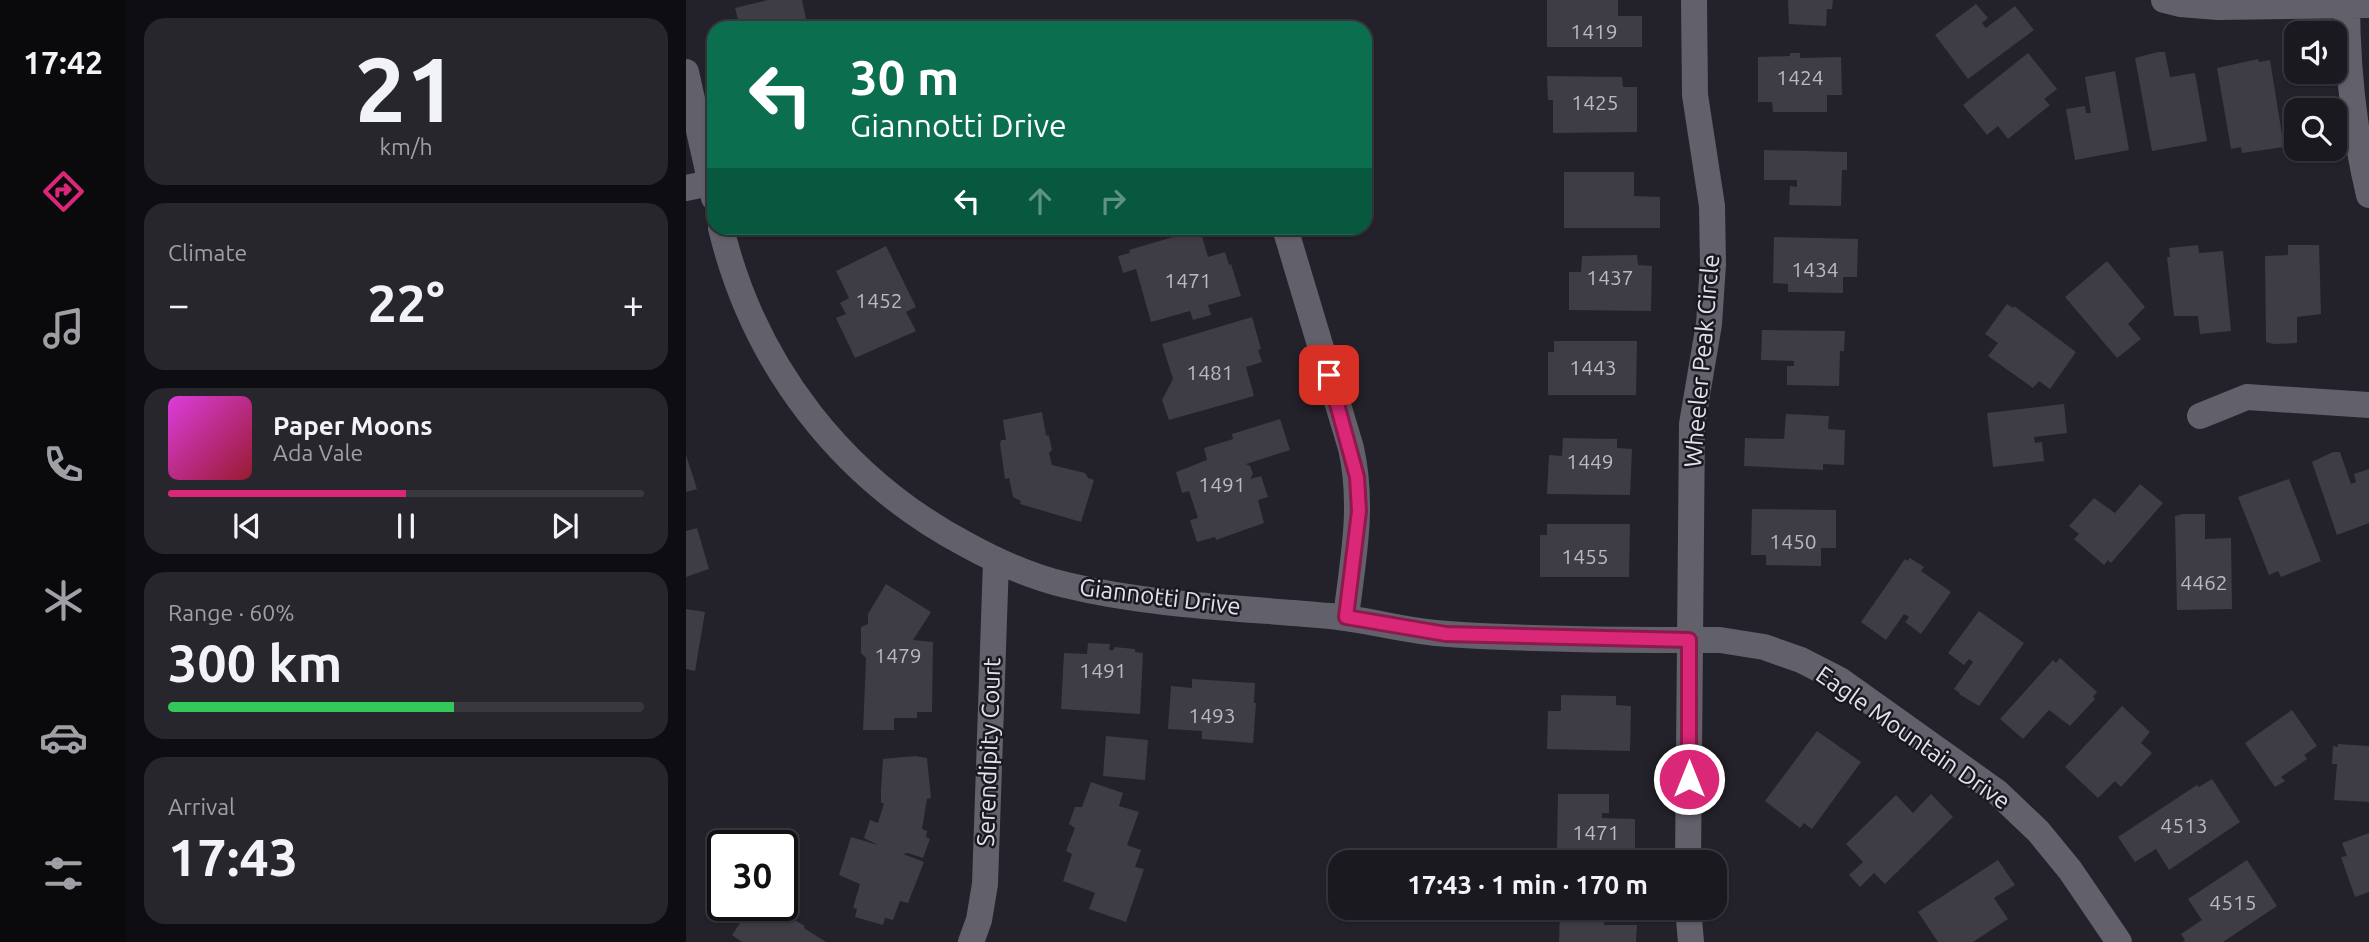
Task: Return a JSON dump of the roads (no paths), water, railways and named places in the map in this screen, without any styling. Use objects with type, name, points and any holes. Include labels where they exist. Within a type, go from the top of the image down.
[{"type":"street","name":"Wheeler Peak Circle","points":[[1688,850],[1692,424],[1709,324],[1713,264],[1712,206],[1695,94],[1694,0]]},
{"type":"street","points":[[2164,0],[2180,4],[2218,6],[2354,3],[2351,84],[2369,194]]},
{"type":"street","points":[[686,72],[703,189]]},
{"type":"street","name":"Giannotti Drive","points":[[723,235],[748,312],[773,360],[804,408],[842,453],[883,491],[934,528],[996,561],[1062,584],[1117,596],[1346,617],[1446,634],[1689,640]]},
{"type":"street","points":[[1287,235],[1357,477],[1359,511],[1346,617]]},
{"type":"street","points":[[2200,416],[2247,397],[2369,405]]},
{"type":"street","name":"Serendipity Court","points":[[971,942],[979,920],[985,884],[996,561]]},
{"type":"street","name":"Eagle Mountain Drive","points":[[1689,640],[1720,640],[1764,647],[1801,660],[1840,680],[1997,792],[2038,831],[2070,870],[2119,942]]},
{"type":"street","points":[[1689,920],[1691,942]]}]
